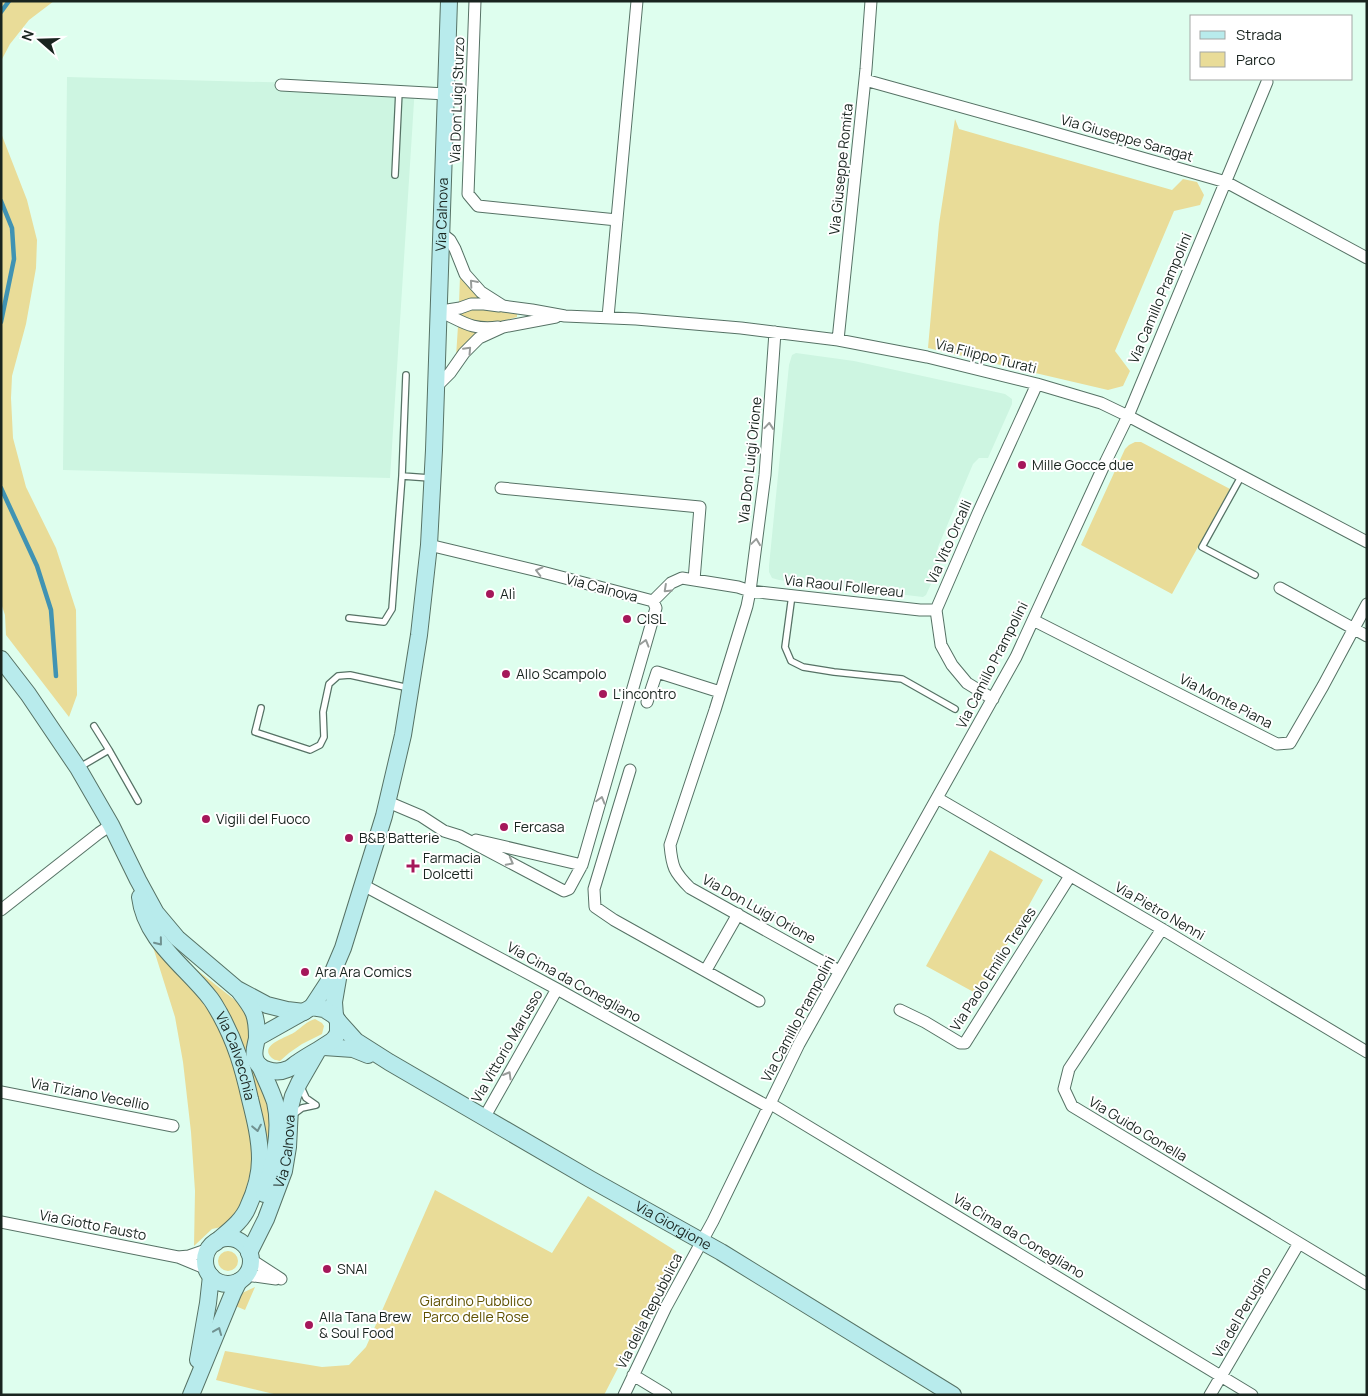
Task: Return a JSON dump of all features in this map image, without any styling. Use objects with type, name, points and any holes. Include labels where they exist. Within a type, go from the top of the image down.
[{"type":"main road","name":"Via Calnova","points":[[308,1010],[329,981],[343,948],[388,802],[404,735],[419,635],[429,545],[449,1]]},
{"type":"main road","name":"Via Calvecchia","points":[[1,659],[28,694],[78,768],[111,825],[156,913],[177,938],[237,989],[267,1005],[287,1010],[324,1008],[336,1018]]},
{"type":"main road","name":"Via Calvecchia","points":[[138,880],[141,906],[153,934],[167,952],[211,999],[235,1044],[244,1072],[258,1132],[260,1161],[257,1184],[248,1208],[238,1222],[218,1243]]},
{"type":"main road","name":"Via Calnova","points":[[336,1018],[334,1002],[343,948]]},
{"type":"main road","name":"Via Calvecchia","points":[[237,989],[255,1014],[257,1038],[254,1048],[255,1058],[260,1066]]},
{"type":"main road","points":[[257,1038],[308,1010]]},
{"type":"main road","points":[[260,1066],[271,1071],[281,1072],[290,1069],[335,1038],[338,1033],[336,1018]]},
{"type":"main road","name":"Via Giorgione","points":[[336,1018],[356,1041],[389,1062],[590,1179],[702,1240],[953,1395]]},
{"type":"main road","name":"Via Calnova","points":[[192,1393],[266,1219],[284,1170],[293,1096],[300,1081],[321,1048]]},
{"type":"main road","name":"Via Giorgione","points":[[321,1048],[353,1049],[389,1062]]},
{"type":"main road","name":"Via Calnova","points":[[218,1243],[240,1232],[255,1213],[264,1193],[273,1164],[277,1116],[275,1102],[260,1066]]},
{"type":"main road","points":[[192,1393],[208,1303],[209,1273],[206,1259],[218,1243],[235,1240],[243,1245],[246,1267],[226,1284],[218,1282],[209,1273]]},
{"type":"street","name":"Via Don Luigi Sturzo","points":[[475,1],[468,194],[478,206],[617,220]]},
{"type":"street","points":[[608,317],[637,1]]},
{"type":"street","name":"Via Giuseppe Romita","points":[[838,340],[865,80],[871,1]]},
{"type":"street","name":"Via Giuseppe Saragat","points":[[865,80],[1226,182],[1367,258]]},
{"type":"street","name":"Via Camillo Prampolini","points":[[702,1240],[770,1106],[799,1044],[1016,657],[1128,416],[1267,82]]},
{"type":"street","points":[[282,85],[446,94]]},
{"type":"street","name":"Via Filippo Turati","points":[[441,233],[450,240],[466,274],[481,292],[503,306]]},
{"type":"street","name":"Via Filippo Turati","points":[[438,311],[460,308],[471,304],[484,304],[565,316],[608,317],[775,332],[838,340],[927,357],[1037,384],[1101,403],[1367,542]]},
{"type":"street","name":"Via Filippo Turati","points":[[438,311],[473,326],[486,328],[503,327],[565,316]]},
{"type":"street","name":"Via Filippo Turati","points":[[436,387],[479,338],[503,327]]},
{"type":"street","name":"Via Don Luigi Orione","points":[[775,332],[765,475],[750,591],[720,692],[670,845],[671,862],[677,876],[690,888],[839,971]]},
{"type":"street","name":"Via Vito Orcalli","points":[[936,610],[1037,384]]},
{"type":"street","points":[[501,488],[700,507],[694,580]]},
{"type":"street","name":"Via Calnova","points":[[429,545],[653,601],[656,608],[582,865],[570,888],[564,891],[460,836]]},
{"type":"street","points":[[653,601],[671,583],[682,578],[738,587],[750,591]]},
{"type":"street","points":[[1280,588],[1367,636]]},
{"type":"street","name":"Via Raoul Follereau","points":[[750,591],[911,609],[936,610]]},
{"type":"street","name":"Via Monte Piana","points":[[1033,620],[1277,744],[1290,743],[1367,604]]},
{"type":"street","points":[[936,610],[941,645],[952,665],[967,683],[993,699]]},
{"type":"street","points":[[647,702],[657,672],[720,692]]},
{"type":"street","points":[[630,770],[594,889],[595,907],[614,920],[759,1001]]},
{"type":"street","name":"Via Pietro Nenni","points":[[937,798],[1365,1047]]},
{"type":"street","name":"Via Calnova","points":[[388,802],[421,816],[444,831],[582,865]]},
{"type":"street","points":[[1,910],[111,825]]},
{"type":"street","name":"Via Paolo Emilio Treves","points":[[900,1010],[925,1022],[960,1043],[965,1043],[1070,876]]},
{"type":"street","name":"Via Cima da Conegliano","points":[[363,885],[770,1106],[1252,1395]]},
{"type":"street","points":[[706,970],[738,914]]},
{"type":"street","name":"Via Guido Gonella","points":[[1162,929],[1070,1069],[1064,1089],[1072,1106],[1367,1284]]},
{"type":"street","name":"Via Vittorio Marusso","points":[[484,1118],[556,990]]},
{"type":"street","name":"Via Tiziano Vecellio","points":[[1,1092],[174,1126]]},
{"type":"street","name":"Via Giotto Fausto","points":[[1,1222],[178,1257]]},
{"type":"street","name":"Via della Repubblica","points":[[624,1395],[666,1307],[702,1240]]},
{"type":"street","points":[[178,1257],[189,1256],[218,1243]]},
{"type":"street","name":"Via del Perugino","points":[[1210,1395],[1299,1243]]},
{"type":"street","points":[[178,1257],[209,1273]]},
{"type":"street","points":[[633,1375],[666,1395]]},
{"type":"lane","points":[[395,175],[399,92]]},
{"type":"lane","points":[[349,618],[384,622],[392,609],[402,476],[406,375]]},
{"type":"lane","points":[[1242,475],[1202,547],[1255,575]]},
{"type":"lane","points":[[402,476],[432,478]]},
{"type":"lane","points":[[792,595],[785,647],[791,661],[803,667],[902,679],[956,709]]},
{"type":"lane","points":[[261,708],[255,732],[310,750],[320,746],[324,737],[323,712],[329,684],[338,676],[350,675],[411,689]]},
{"type":"lane","points":[[94,726],[138,802]]},
{"type":"lane","points":[[78,768],[109,750]]},
{"type":"lane","points":[[290,1117],[302,1108],[316,1105],[303,1094],[300,1081]]},
{"type":"shaded area","points":[[67,77],[415,86],[390,478],[63,470]]},
{"type":"shaded area","points":[[796,353],[854,361],[1005,394],[1012,399],[1012,404],[988,458],[979,458],[973,464],[938,547],[937,553],[942,560],[926,595],[923,597],[772,578],[769,566],[789,365],[792,355]]},
{"type":"green space","points":[[1,1],[54,1],[29,20],[10,44],[1,61]]},
{"type":"green space","points":[[955,119],[959,129],[1172,190],[1183,179],[1197,182],[1204,195],[1200,205],[1174,211],[1115,351],[1130,371],[1123,386],[1108,390],[928,348],[939,224]]},
{"type":"green space","points":[[1,133],[27,200],[37,240],[36,268],[26,324],[12,376],[13,438],[26,487],[56,548],[76,610],[77,695],[69,717],[6,635],[5,615],[1,603]]},
{"type":"green space","points":[[460,276],[475,294],[483,300],[459,304]]},
{"type":"green space","points":[[484,309],[517,314],[517,317],[487,323],[474,321],[459,314],[469,310]]},
{"type":"green space","points":[[458,326],[479,333],[456,357]]},
{"type":"green space","points":[[1135,442],[1141,442],[1230,489],[1172,594],[1081,545],[1125,449]]},
{"type":"green space","points":[[990,850],[1043,880],[979,995],[926,966]]},
{"type":"green space","points":[[153,947],[209,1007],[228,1049],[249,1122],[253,1144],[252,1166],[243,1200],[229,1223],[212,1229],[194,1246],[195,1191],[183,1062],[175,1017]]},
{"type":"green space","points":[[188,963],[245,1008],[248,1014],[250,1037],[246,1057],[260,1083],[269,1106],[270,1134],[267,1163],[259,1111]]},
{"type":"green space","points":[[315,1019],[324,1026],[322,1034],[302,1044],[280,1061],[270,1056],[268,1052],[272,1044]]},
{"type":"green space","name":"Giardino Pubblico Parco delle Rose","points":[[435,1190],[552,1253],[588,1196],[676,1251],[677,1254],[604,1395],[278,1395],[216,1380],[225,1351],[322,1367],[349,1365],[366,1347]]},
{"type":"green space","points":[[224,1251],[232,1251],[238,1257],[238,1265],[232,1271],[224,1271],[218,1265],[218,1257]]},
{"type":"green space","points":[[255,1287],[245,1310],[233,1305],[238,1295]]},
{"type":"waterway","points":[[1,12],[9,1]]},
{"type":"waterway","points":[[1,201],[12,228],[14,259],[1,322]]},
{"type":"waterway","points":[[1,488],[37,566],[51,610],[56,676]]},
{"type":"place","name":"Mille Gocce due","points":[[1022,465]]},
{"type":"place","name":"Alì","points":[[490,594]]},
{"type":"place","name":"CISL","points":[[627,619]]},
{"type":"place","name":"Allo Scampolo","points":[[506,674]]},
{"type":"place","name":"L'incontro","points":[[603,694]]},
{"type":"place","name":"Vigili del Fuoco","points":[[206,819]]},
{"type":"place","name":"Fercasa","points":[[504,827]]},
{"type":"place","name":"B&B Batterie","points":[[349,838]]},
{"type":"place","name":"Farmacia Dolcetti","points":[[413,866]]},
{"type":"place","name":"Ara Ara Comics","points":[[305,972]]},
{"type":"place","name":"SNAI","points":[[327,1269]]},
{"type":"place","name":"Alla Tana Brew & Soul Food","points":[[309,1325]]}]
